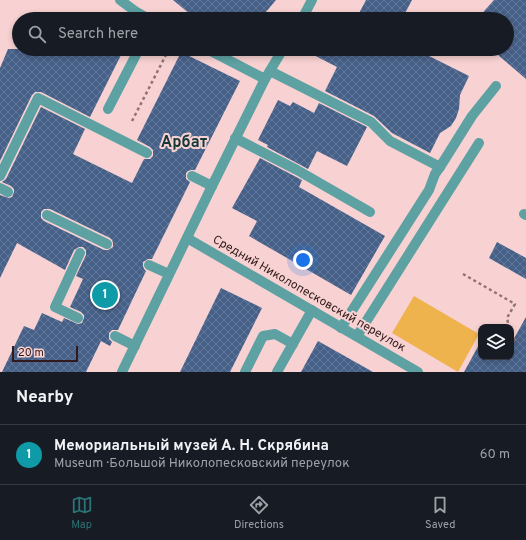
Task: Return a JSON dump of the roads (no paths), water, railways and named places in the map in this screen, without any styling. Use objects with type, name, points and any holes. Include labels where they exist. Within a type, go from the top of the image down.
[{"type":"street","points":[[120,0],[137,12]]},
{"type":"street","points":[[306,12],[312,0]]},
{"type":"street","points":[[108,109],[135,56]]},
{"type":"street","points":[[223,56],[371,122],[390,141],[440,167]]},
{"type":"street","points":[[122,372],[235,138],[267,75],[279,56]]},
{"type":"street","points":[[341,328],[429,190],[435,174],[472,116],[496,86]]},
{"type":"street","points":[[0,176],[38,98],[147,153]]},
{"type":"street","points":[[235,138],[297,170],[370,212]]},
{"type":"street","points":[[357,336],[479,143]]},
{"type":"street","points":[[192,176],[212,186]]},
{"type":"street","points":[[47,215],[107,244]]},
{"type":"street","name":"Средний Николопесковский переулок","points":[[187,238],[418,372]]},
{"type":"street","points":[[78,318],[55,307],[80,253]]},
{"type":"street","points":[[149,264],[169,274]]},
{"type":"street","points":[[277,372],[312,310]]},
{"type":"street","points":[[245,372],[263,336],[276,334],[293,344]]},
{"type":"street","points":[[115,336],[135,346]]},
{"type":"place","name":"Мемориальный музей А. Н. Скрябина","points":[[105,295]]},
{"type":"district","name":"Арбат","points":[[184,143]]}]
